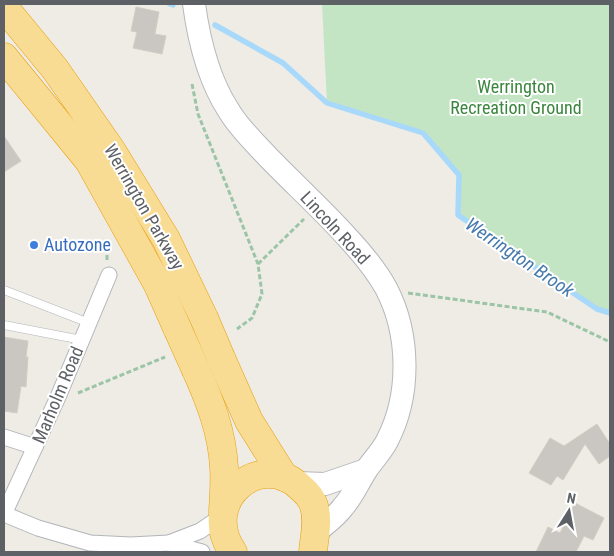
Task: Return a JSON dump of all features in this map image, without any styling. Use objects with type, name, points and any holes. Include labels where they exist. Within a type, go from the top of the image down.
[{"type":"highway","name":"Werrington Parkway","points":[[4,7],[55,69],[112,151],[166,239],[204,318],[248,422],[290,480],[307,493],[314,505],[317,519],[312,544]]},
{"type":"highway","name":"Werrington Parkway","points":[[4,57],[90,161],[158,285],[211,404],[220,434],[225,469],[223,532],[233,552]]},
{"type":"highway","points":[[223,513],[227,499],[245,481],[271,474],[290,480]]},
{"type":"street","name":"Lincoln Road","points":[[194,4],[202,48],[217,90],[229,111],[255,144],[347,237],[366,259],[386,288],[401,335],[404,383],[398,413],[387,442],[366,470],[343,508],[312,544]]},
{"type":"street","name":"Marholm Road","points":[[4,514],[58,397],[109,275]]},
{"type":"street","points":[[4,437],[35,447]]},
{"type":"street","points":[[290,480],[325,484],[366,470]]},
{"type":"street","points":[[4,514],[38,528],[90,543],[131,545],[169,543],[200,531],[223,513]]},
{"type":"street","points":[[169,543],[202,552]]},
{"type":"street","points":[[227,552],[233,552]]},
{"type":"lane","points":[[4,290],[89,323]]},
{"type":"lane","points":[[4,325],[82,340]]},
{"type":"path","points":[[190,76],[198,114],[258,264],[262,294],[252,318],[237,329]]},
{"type":"path","points":[[258,264],[305,218]]},
{"type":"path","points":[[108,236],[106,256],[109,275]]},
{"type":"path","points":[[412,294],[547,312],[610,342]]},
{"type":"path","points":[[58,397],[73,396],[165,357]]},
{"type":"green space","name":"Werrington Recreation Ground","points":[[322,4],[610,4],[610,313],[597,309],[458,215],[459,175],[423,133],[327,103]]},
{"type":"building","points":[[136,7],[159,12],[155,34],[166,36],[162,54],[133,48],[137,32],[131,31]]},
{"type":"building","points":[[4,136],[21,161],[4,172]]},
{"type":"building","points":[[4,337],[28,341],[26,387],[21,386],[17,413],[4,411]]},
{"type":"building","points":[[597,424],[610,444],[610,456],[599,464],[585,444],[563,480],[557,476],[551,485],[529,473],[550,438],[564,446]]},
{"type":"building","points":[[575,503],[604,518],[593,540],[584,536],[576,552],[536,552],[548,527],[560,533]]},
{"type":"waterway","name":"Werrington Brook","points":[[215,25],[283,63],[327,103],[423,133],[459,175],[458,215],[597,309],[610,313]]},
{"type":"place","name":"Autozone","points":[[34,245]]}]
